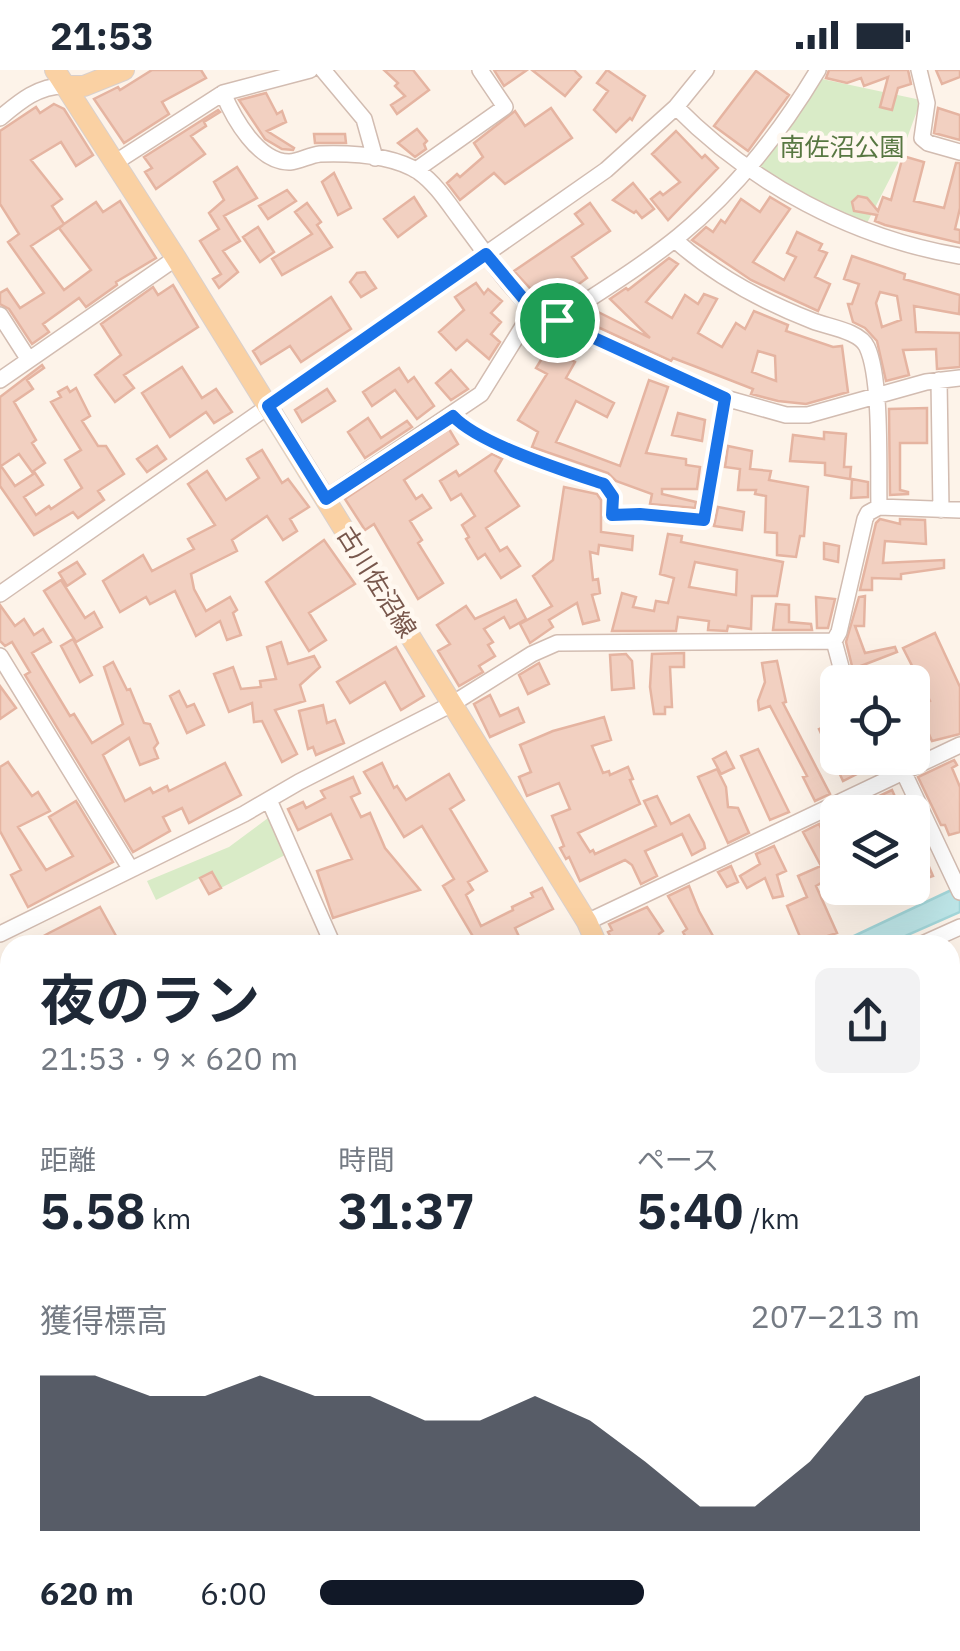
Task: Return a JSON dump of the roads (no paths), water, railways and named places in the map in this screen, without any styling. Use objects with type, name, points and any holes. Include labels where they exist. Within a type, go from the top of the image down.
[{"type":"main road","points":[[61,78],[84,86],[124,70]]},
{"type":"main road","name":"古川佐沼線","points":[[61,78],[326,499],[593,935]]},
{"type":"street","points":[[116,162],[222,92],[273,74],[310,70]]},
{"type":"street","points":[[322,70],[364,119],[375,158]]},
{"type":"street","points":[[416,170],[506,107],[480,70]]},
{"type":"street","points":[[0,594],[606,170],[676,107],[706,70]]},
{"type":"street","points":[[557,320],[675,240],[748,169],[818,70]]},
{"type":"street","points":[[920,70],[928,103],[922,138],[960,152]]},
{"type":"street","points":[[0,118],[29,95],[61,78]]},
{"type":"street","points":[[222,92],[244,134],[281,159],[290,162],[318,154],[375,158],[416,170],[448,203],[533,310],[725,398],[797,416],[960,378]]},
{"type":"street","points":[[676,107],[748,169],[814,208],[909,245],[960,256]]},
{"type":"street","points":[[675,240],[721,274],[766,300],[858,337],[867,346],[876,398],[879,507]]},
{"type":"street","points":[[0,380],[176,258]]},
{"type":"street","points":[[326,499],[481,394],[533,310]]},
{"type":"street","points":[[0,315],[29,360]]},
{"type":"street","points":[[939,380],[941,510]]},
{"type":"street","points":[[453,416],[466,429],[492,441],[604,484],[613,497],[612,515],[704,520],[725,398]]},
{"type":"street","points":[[840,665],[834,641],[868,513],[879,507],[960,510]]},
{"type":"street","points":[[0,934],[269,800],[452,704],[556,643],[834,641]]},
{"type":"street","points":[[0,656],[130,868]]},
{"type":"street","points":[[930,759],[960,745]]},
{"type":"street","points":[[587,922],[894,775]]},
{"type":"street","points":[[897,775],[960,892]]},
{"type":"street","points":[[269,800],[329,935]]},
{"type":"water","points":[[960,886],[960,912],[908,935],[856,935],[920,905],[930,905],[930,900]]},
{"type":"park label","name":"南佐沼公園","points":[[842,147]]}]
